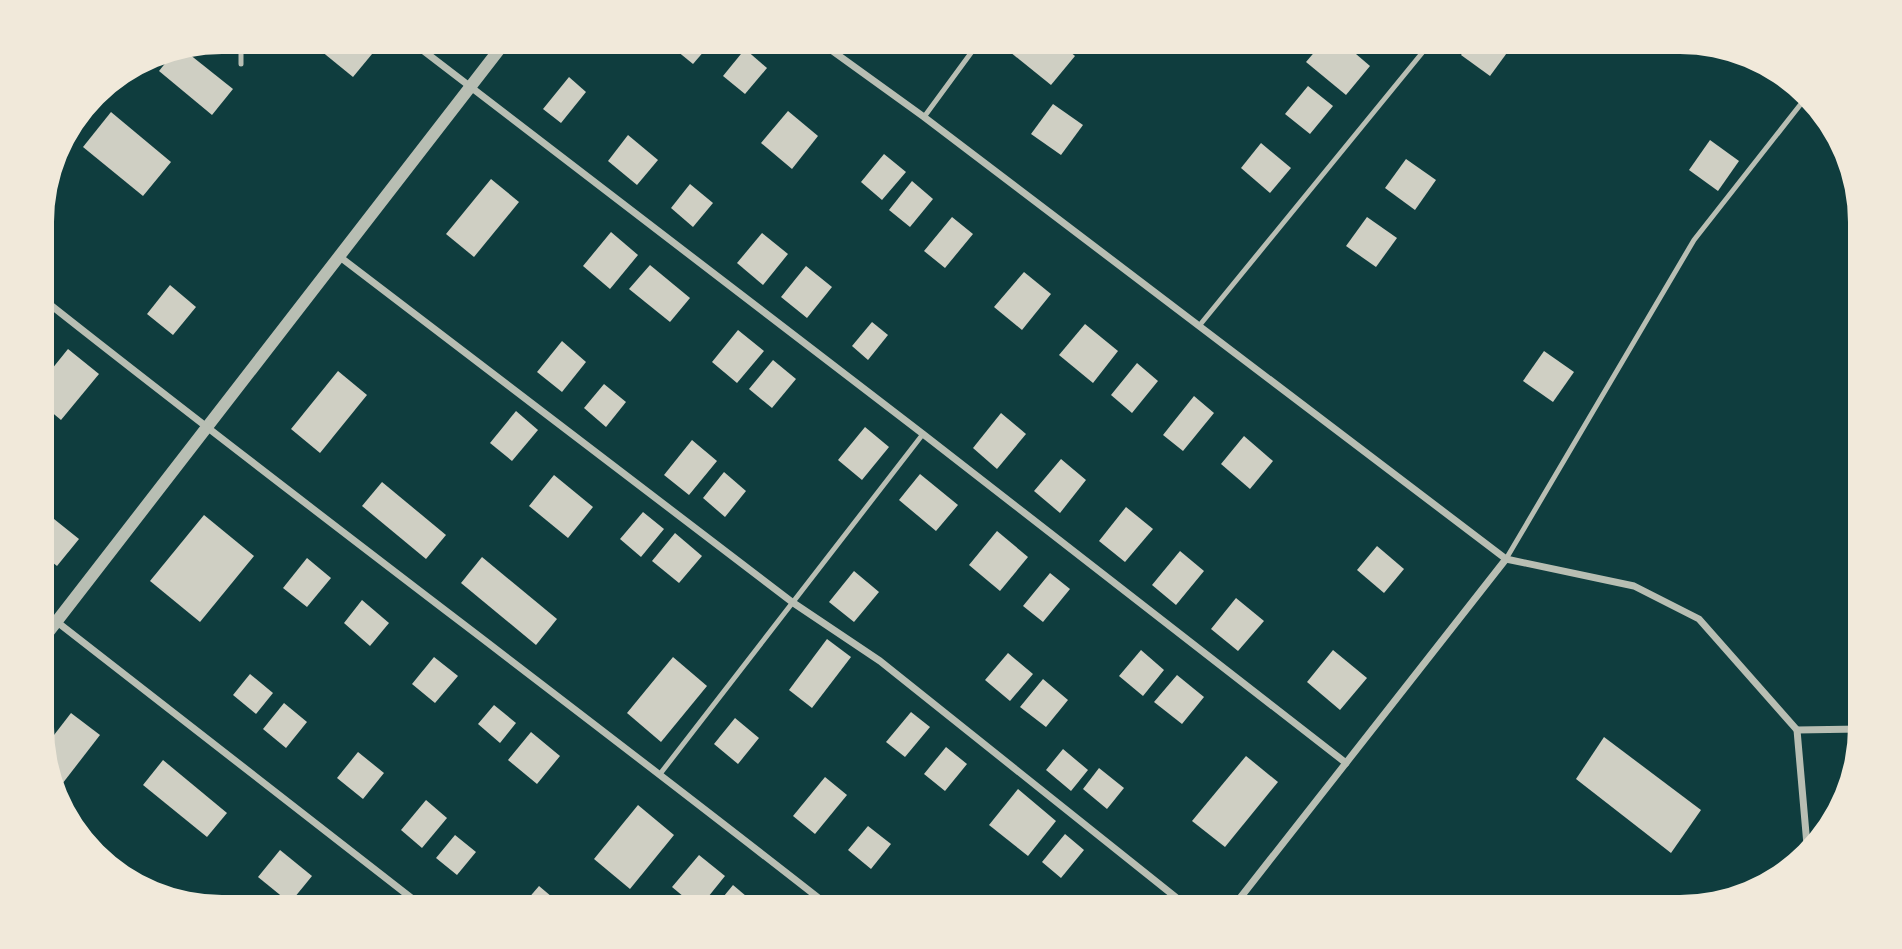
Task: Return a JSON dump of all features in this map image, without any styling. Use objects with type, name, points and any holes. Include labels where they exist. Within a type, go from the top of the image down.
[{"type":"street","points":[[428,54],[1346,763]]},
{"type":"street","points":[[54,625],[495,54]]},
{"type":"street","points":[[837,54],[924,117],[1506,559],[1634,586],[1699,619],[1797,730],[1806,837]]},
{"type":"street","points":[[340,257],[792,602],[880,661],[1172,894]]},
{"type":"street","points":[[55,308],[205,428],[814,895]]},
{"type":"street","points":[[1243,894],[1506,559]]},
{"type":"street","points":[[54,619],[407,895]]},
{"type":"street","points":[[1797,730],[1848,729]]},
{"type":"lane","points":[[241,54],[241,64]]},
{"type":"lane","points":[[924,117],[970,54]]},
{"type":"lane","points":[[1199,326],[1421,54]]},
{"type":"lane","points":[[1506,559],[1694,240],[1800,106]]},
{"type":"lane","points":[[660,774],[923,434]]},
{"type":"building","points":[[325,54],[372,54],[353,77]]},
{"type":"building","points":[[681,54],[702,54],[693,64]]},
{"type":"building","points":[[741,54],[751,54],[767,68],[745,94],[723,76]]},
{"type":"building","points":[[1012,54],[1073,54],[1075,56],[1051,85]]},
{"type":"building","points":[[1313,54],[1356,54],[1370,66],[1346,95],[1306,62]]},
{"type":"building","points":[[1462,54],[1506,54],[1490,76]]},
{"type":"building","points":[[193,57],[233,89],[212,115],[159,71],[168,63]]},
{"type":"building","points":[[569,77],[586,92],[561,123],[543,109]]},
{"type":"building","points":[[1308,86],[1333,106],[1310,134],[1285,114]]},
{"type":"building","points":[[1053,104],[1083,125],[1061,155],[1031,134]]},
{"type":"building","points":[[788,111],[818,136],[792,169],[761,143]]},
{"type":"building","points":[[111,112],[171,162],[143,196],[83,147]]},
{"type":"building","points":[[628,135],[658,160],[637,185],[608,161]]},
{"type":"building","points":[[1710,140],[1739,161],[1718,191],[1689,170]]},
{"type":"building","points":[[1261,143],[1291,168],[1270,193],[1241,168]]},
{"type":"building","points":[[884,154],[906,172],[882,200],[861,182]]},
{"type":"building","points":[[1406,159],[1436,180],[1415,210],[1385,188]]},
{"type":"building","points":[[491,179],[519,202],[474,257],[446,234]]},
{"type":"building","points":[[912,181],[933,199],[910,227],[889,210]]},
{"type":"building","points":[[690,184],[713,203],[693,227],[671,208]]},
{"type":"building","points":[[952,217],[973,234],[945,268],[924,251]]},
{"type":"building","points":[[1367,217],[1397,238],[1376,267],[1346,246]]},
{"type":"building","points":[[611,232],[638,255],[610,289],[583,266]]},
{"type":"building","points":[[762,233],[788,254],[763,285],[737,263]]},
{"type":"building","points":[[650,265],[690,298],[670,322],[629,289]]},
{"type":"building","points":[[806,266],[832,287],[807,318],[781,297]]},
{"type":"building","points":[[1024,272],[1051,294],[1022,330],[994,307]]},
{"type":"building","points":[[170,285],[196,307],[173,335],[147,314]]},
{"type":"building","points":[[872,322],[888,335],[868,360],[852,346]]},
{"type":"building","points":[[1085,324],[1118,351],[1093,383],[1059,355]]},
{"type":"building","points":[[738,330],[764,351],[737,383],[712,362]]},
{"type":"building","points":[[562,341],[586,362],[562,392],[537,372]]},
{"type":"building","points":[[68,349],[99,374],[61,420],[55,415],[55,365]]},
{"type":"building","points":[[1544,351],[1574,372],[1553,402],[1523,381]]},
{"type":"building","points":[[773,360],[796,379],[772,408],[749,389]]},
{"type":"building","points":[[1137,363],[1158,381],[1132,413],[1111,395]]},
{"type":"building","points":[[338,371],[367,395],[320,453],[291,429]]},
{"type":"building","points":[[604,384],[626,402],[606,427],[584,408]]},
{"type":"building","points":[[1194,396],[1214,413],[1183,451],[1163,435]]},
{"type":"building","points":[[516,411],[538,430],[512,461],[490,443]]},
{"type":"building","points":[[1001,413],[1026,434],[997,469],[973,448]]},
{"type":"building","points":[[865,427],[889,447],[862,480],[838,460]]},
{"type":"building","points":[[1244,436],[1273,461],[1250,489],[1221,464]]},
{"type":"building","points":[[692,440],[717,461],[689,495],[664,475]]},
{"type":"building","points":[[1061,459],[1086,480],[1060,513],[1034,491]]},
{"type":"building","points":[[724,472],[746,491],[725,517],[703,498]]},
{"type":"building","points":[[920,474],[958,505],[936,531],[899,500]]},
{"type":"building","points":[[554,475],[593,507],[568,538],[529,506]]},
{"type":"building","points":[[382,482],[446,535],[426,559],[362,506]]},
{"type":"building","points":[[1126,507],[1153,529],[1125,562],[1099,541]]},
{"type":"building","points":[[643,512],[664,529],[641,557],[620,539]]},
{"type":"building","points":[[204,515],[254,556],[200,622],[150,581]]},
{"type":"building","points":[[54,519],[79,539],[57,566],[54,564]]},
{"type":"building","points":[[997,531],[1028,557],[1000,591],[969,565]]},
{"type":"building","points":[[675,533],[702,556],[679,583],[652,561]]},
{"type":"building","points":[[1377,546],[1404,569],[1384,593],[1357,570]]},
{"type":"building","points":[[1180,551],[1204,571],[1176,605],[1152,585]]},
{"type":"building","points":[[482,557],[557,619],[536,645],[461,583]]},
{"type":"building","points":[[307,558],[331,578],[307,607],[283,588]]},
{"type":"building","points":[[854,571],[879,592],[854,622],[829,602]]},
{"type":"building","points":[[1050,573],[1070,589],[1043,622],[1023,606]]},
{"type":"building","points":[[1236,598],[1264,621],[1238,651],[1211,629]]},
{"type":"building","points":[[362,600],[389,623],[370,646],[344,623]]},
{"type":"building","points":[[827,639],[851,657],[812,708],[789,690]]},
{"type":"building","points":[[1141,650],[1164,670],[1143,696],[1119,676]]},
{"type":"building","points":[[1333,650],[1367,678],[1340,710],[1307,682]]},
{"type":"building","points":[[1008,653],[1033,674],[1010,701],[985,680]]},
{"type":"building","points":[[434,657],[458,676],[435,703],[412,684]]},
{"type":"building","points":[[673,657],[707,686],[661,742],[627,713]]},
{"type":"building","points":[[250,674],[273,693],[256,714],[233,695]]},
{"type":"building","points":[[1177,675],[1204,697],[1182,724],[1154,702]]},
{"type":"building","points":[[1043,679],[1068,700],[1046,727],[1020,707]]},
{"type":"building","points":[[284,703],[307,722],[286,748],[263,729]]},
{"type":"building","points":[[494,705],[516,723],[500,743],[478,724]]},
{"type":"building","points":[[911,712],[930,727],[905,757],[886,742]]},
{"type":"building","points":[[71,713],[100,735],[64,782],[60,770],[55,734]]},
{"type":"building","points":[[735,718],[759,738],[738,764],[714,744]]},
{"type":"building","points":[[531,732],[560,756],[537,784],[508,760]]},
{"type":"building","points":[[1604,737],[1701,810],[1671,853],[1576,779]]},
{"type":"building","points":[[946,747],[967,764],[945,791],[924,774]]},
{"type":"building","points":[[1063,749],[1088,770],[1071,791],[1046,770]]},
{"type":"building","points":[[358,752],[384,773],[363,799],[337,778]]},
{"type":"building","points":[[1246,756],[1278,782],[1225,847],[1192,821]]},
{"type":"building","points":[[163,760],[227,813],[207,837],[143,785]]},
{"type":"building","points":[[1099,768],[1124,788],[1107,809],[1083,789]]},
{"type":"building","points":[[825,777],[847,795],[815,834],[793,816]]},
{"type":"building","points":[[1018,789],[1056,821],[1028,856],[989,825]]},
{"type":"building","points":[[426,800],[447,818],[422,848],[401,830]]},
{"type":"building","points":[[638,805],[674,835],[630,889],[594,859]]},
{"type":"building","points":[[868,826],[891,844],[871,869],[848,850]]},
{"type":"building","points":[[1065,834],[1084,850],[1061,878],[1042,862]]},
{"type":"building","points":[[455,835],[476,852],[457,875],[436,858]]},
{"type":"building","points":[[280,850],[312,876],[297,895],[280,895],[258,877]]},
{"type":"building","points":[[699,855],[725,876],[710,895],[681,895],[672,887]]},
{"type":"building","points":[[733,885],[744,895],[725,895]]},
{"type":"building","points":[[539,886],[549,895],[531,895]]}]
